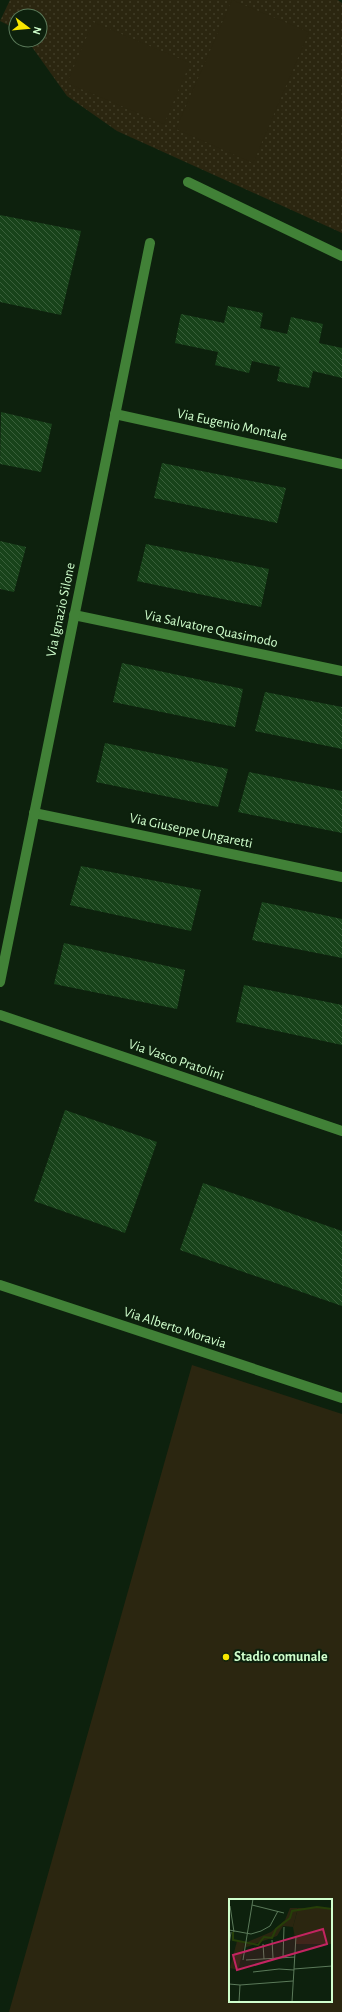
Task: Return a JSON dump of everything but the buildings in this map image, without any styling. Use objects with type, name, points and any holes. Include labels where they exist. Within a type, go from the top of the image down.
[{"type":"street","points":[[188,182],[342,256]]},
{"type":"street","name":"Via Ignazio Silone","points":[[0,982],[150,243]]},
{"type":"street","name":"Via Eugenio Montale","points":[[115,414],[342,464]]},
{"type":"street","name":"Via Salvatore Quasimodo","points":[[74,615],[342,671]]},
{"type":"street","name":"Via Giuseppe Ungaretti","points":[[34,813],[342,877]]},
{"type":"street","name":"Via Vasco Pratolini","points":[[0,1015],[342,1132]]},
{"type":"street","name":"Via Alberto Moravia","points":[[0,1285],[342,1398]]},
{"type":"shaded area","points":[[10,0],[338,0],[342,3],[342,233],[117,131],[67,96],[33,48],[48,48],[48,8],[8,8],[8,25],[0,21]]},
{"type":"shaded area","points":[[232,0],[309,32],[253,163],[176,129]]},
{"type":"shaded area","points":[[93,22],[190,63],[164,124],[67,83]]},
{"type":"shaded area","name":"Stadio comunale","points":[[192,1365],[342,1414],[342,2012],[9,2012]]},
{"type":"place","name":"Stadio comunale","points":[[226,1657]]}]
